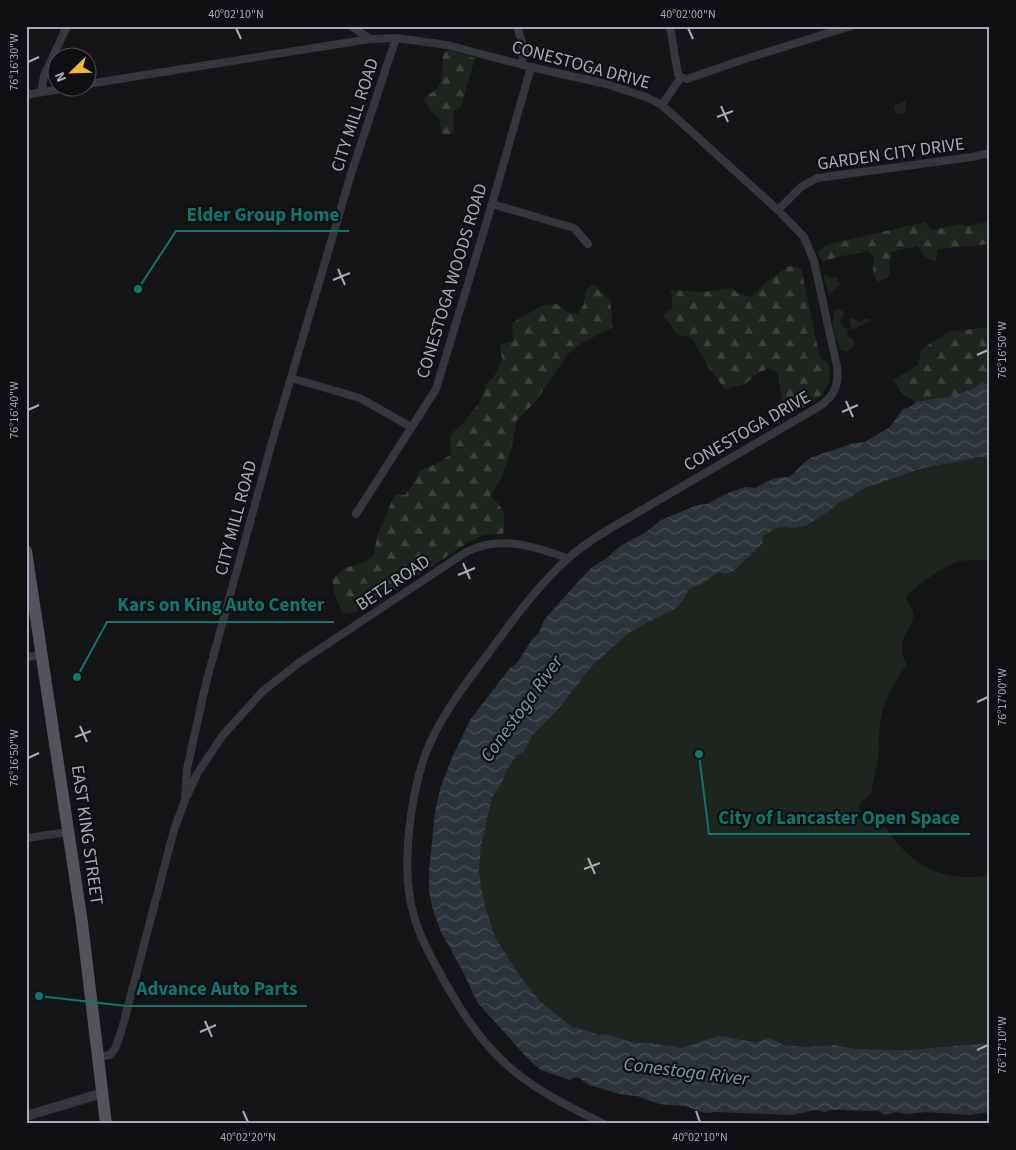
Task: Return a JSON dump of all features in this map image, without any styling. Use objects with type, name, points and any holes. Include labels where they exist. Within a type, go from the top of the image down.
[{"type":"main road","name":"EAST KING STREET","points":[[26,551],[82,923],[106,1124]]},
{"type":"street","points":[[41,92],[44,76],[67,26]]},
{"type":"street","points":[[352,26],[370,39]]},
{"type":"street","points":[[517,26],[524,49],[522,65]]},
{"type":"street","points":[[670,26],[678,74],[686,79],[851,26]]},
{"type":"street","name":"CONESTOGA DRIVE","points":[[98,82],[370,39],[396,38],[447,45],[530,67],[606,84],[646,96],[662,105],[778,210],[804,237],[814,261],[837,367],[837,384],[832,395],[820,406],[636,514],[567,558],[537,590],[463,688],[437,729],[425,756],[419,776],[408,844],[408,880],[414,915],[422,939],[456,1002],[478,1035],[501,1060],[531,1084],[565,1105],[604,1124]]},
{"type":"street","name":"CITY MILL ROAD","points":[[98,1057],[110,1055],[115,1049],[122,1029],[174,830],[185,800],[187,769],[204,692],[290,378],[351,174],[396,38]]},
{"type":"street","name":"CONESTOGA WOODS ROAD","points":[[356,514],[436,388],[492,204],[530,67]]},
{"type":"street","points":[[662,105],[681,76]]},
{"type":"street","points":[[26,95],[48,91]]},
{"type":"street","name":"GARDEN CITY DRIVE","points":[[778,210],[801,187],[817,178],[990,154]]},
{"type":"street","points":[[492,204],[574,228],[588,244]]},
{"type":"street","points":[[290,378],[360,398],[411,427]]},
{"type":"street","name":"BETZ ROAD","points":[[185,800],[197,774],[223,734],[263,691],[300,662],[466,552],[478,546],[502,543],[540,548],[567,558]]},
{"type":"street","points":[[26,657],[43,655]]},
{"type":"street","points":[[26,838],[69,832]]},
{"type":"street","points":[[26,1116],[103,1093]]},
{"type":"green space","points":[[448,50],[475,58],[461,107],[453,111],[453,133],[445,135],[441,134],[440,119],[432,112],[423,99],[438,88],[442,78],[443,53]]},
{"type":"green space","points":[[906,101],[904,113],[897,114],[894,106]]},
{"type":"green space","points":[[925,222],[932,230],[961,224],[964,226],[990,222],[990,242],[983,245],[938,249],[936,261],[930,260],[917,246],[891,252],[889,276],[878,282],[873,274],[874,257],[868,251],[837,257],[823,262],[817,253],[826,245]]},
{"type":"green space","points":[[789,266],[801,268],[820,358],[829,363],[830,374],[828,383],[819,397],[787,416],[777,372],[769,368],[758,373],[745,384],[725,389],[710,370],[692,338],[677,334],[663,315],[672,308],[670,290],[703,292],[732,288],[737,293],[751,297],[765,283]]},
{"type":"green space","points":[[825,274],[829,277],[837,277],[840,285],[829,295],[824,278]]},
{"type":"green space","points":[[593,284],[610,300],[613,327],[582,343],[568,354],[535,402],[517,420],[512,446],[503,474],[490,496],[499,504],[503,513],[503,534],[484,535],[469,542],[395,590],[382,590],[356,612],[343,614],[335,595],[332,579],[345,568],[364,562],[374,555],[377,536],[395,494],[405,495],[416,480],[419,471],[440,462],[451,454],[450,435],[464,422],[481,401],[485,387],[497,372],[502,359],[500,344],[513,341],[512,323],[543,305],[557,304],[568,312],[578,314],[584,304],[586,290]]},
{"type":"green space","points":[[840,309],[844,315],[840,320],[841,324],[848,330],[847,336],[853,339],[854,346],[847,352],[841,350],[834,330],[835,310]]},
{"type":"green space","points":[[853,318],[859,322],[867,318],[871,321],[852,330],[849,319]]},
{"type":"green space","points":[[990,327],[990,386],[983,382],[973,389],[953,396],[916,402],[904,395],[893,380],[918,365],[921,350],[948,332]]},
{"type":"green space","points":[[979,457],[990,457],[990,561],[972,560],[954,563],[936,573],[906,598],[913,612],[913,619],[903,639],[902,646],[907,665],[894,684],[885,704],[880,724],[878,759],[871,794],[860,802],[859,810],[861,821],[868,825],[885,827],[909,855],[929,868],[952,876],[977,877],[990,875],[990,1043],[907,1050],[856,1049],[834,1045],[805,1047],[785,1045],[772,1039],[756,1042],[733,1038],[682,1048],[653,1043],[637,1043],[571,1026],[541,1002],[519,975],[495,937],[483,898],[479,870],[481,846],[492,798],[517,755],[524,752],[532,736],[556,712],[591,667],[629,633],[684,600],[689,589],[702,584],[718,572],[726,574],[734,571],[762,544],[763,536],[777,528],[806,526],[837,504],[865,488],[920,469]]},
{"type":"water","name":"Conestoga River","points":[[983,382],[990,386],[990,457],[979,457],[920,469],[865,488],[837,504],[806,526],[777,528],[763,536],[762,544],[734,571],[726,574],[718,572],[702,584],[689,589],[684,600],[675,609],[629,633],[591,667],[556,712],[532,736],[524,752],[517,755],[506,771],[502,783],[492,798],[481,846],[479,871],[483,898],[495,937],[519,975],[541,1002],[571,1026],[637,1043],[653,1043],[682,1048],[719,1036],[756,1042],[772,1039],[785,1045],[805,1047],[834,1045],[856,1049],[907,1050],[990,1043],[990,1112],[968,1115],[926,1112],[906,1114],[896,1112],[885,1115],[879,1111],[832,1110],[825,1112],[816,1110],[792,1115],[705,1113],[685,1106],[659,1104],[637,1096],[623,1095],[589,1085],[579,1078],[575,1077],[570,1080],[541,1070],[530,1061],[477,1002],[441,932],[432,907],[429,891],[429,871],[435,812],[440,789],[451,760],[470,720],[510,668],[517,663],[533,638],[539,633],[544,620],[591,568],[608,557],[620,546],[646,532],[661,520],[697,505],[707,504],[730,492],[745,487],[755,488],[775,478],[789,477],[805,461],[812,457],[854,443],[865,442],[890,427],[903,409],[910,407],[916,402],[953,396],[973,389]]},
{"type":"place","name":"Elder Group Home","points":[[138,289]]},
{"type":"place","name":"Kars on King Auto Center","points":[[77,677]]},
{"type":"place","name":"City of Lancaster Open Space","points":[[699,754]]},
{"type":"place","name":"Advance Auto Parts","points":[[39,996]]}]
